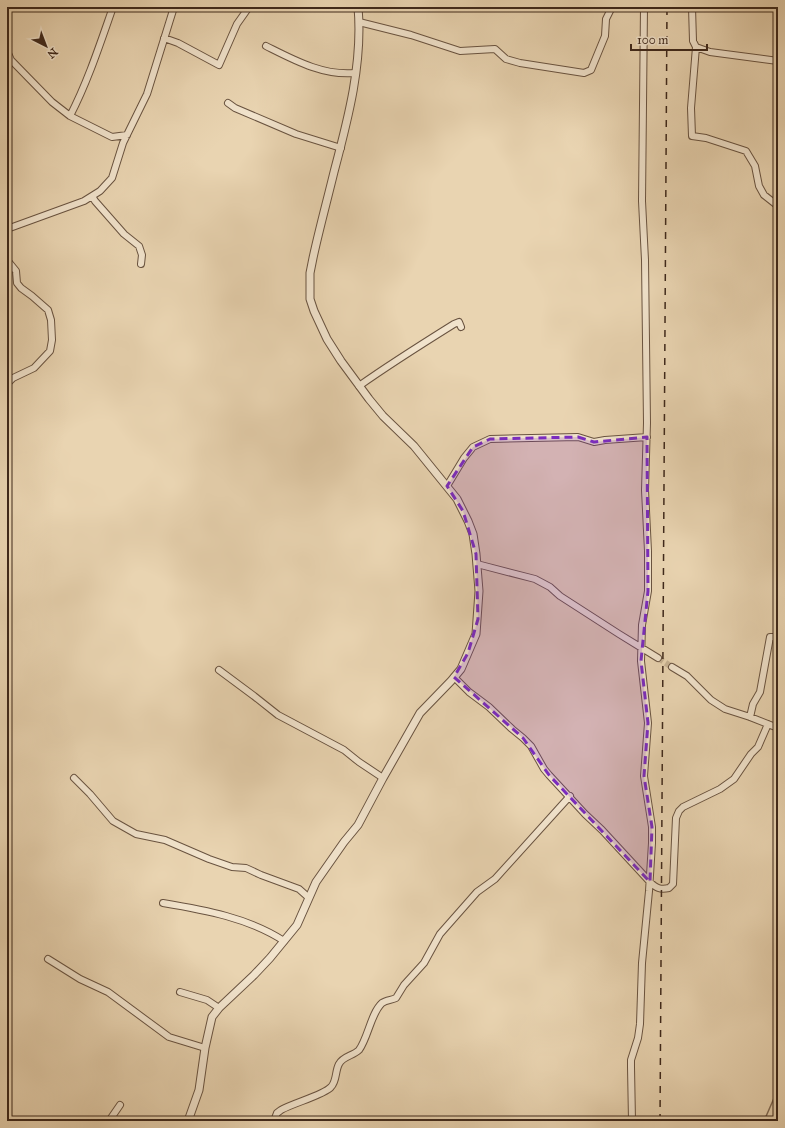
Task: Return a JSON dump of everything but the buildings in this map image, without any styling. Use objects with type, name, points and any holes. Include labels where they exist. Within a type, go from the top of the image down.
[{"type":"street","points":[[70,116],[78,101],[97,53],[113,7]]},
{"type":"street","points":[[7,229],[84,201],[100,191],[112,178],[123,143],[148,94],[174,7]]},
{"type":"street","points":[[164,38],[178,43],[219,64],[238,24],[249,7]]},
{"type":"street","points":[[188,1121],[199,1090],[205,1048],[212,1017],[219,1008],[254,975],[297,925],[316,882],[358,825],[420,713],[461,668],[476,634],[480,591],[473,534],[457,499],[414,446],[383,416],[359,386],[327,339],[310,299],[310,273],[313,258],[345,132],[356,74],[359,22],[358,7]]},
{"type":"street","points":[[359,22],[412,35],[460,51],[495,49],[506,59],[520,64],[584,74],[591,70],[605,36],[606,19],[612,7]]},
{"type":"street","points":[[692,7],[693,41],[696,47],[691,108],[692,136],[706,138],[746,151],[754,166],[759,186],[764,195],[778,206]]},
{"type":"street","points":[[632,1121],[630,1067],[638,1038],[640,1024],[642,963],[650,882],[652,826],[644,776],[648,723],[641,661],[642,625],[648,591],[645,490],[647,437],[645,260],[642,201],[642,8]]},
{"type":"street","points":[[266,46],[306,65],[331,72],[356,74]]},
{"type":"street","points":[[696,47],[710,52],[778,61]]},
{"type":"street","points":[[7,51],[13,62],[52,102],[70,116],[112,137],[127,135]]},
{"type":"street","points":[[7,66],[13,62]]},
{"type":"street","points":[[228,103],[235,108],[296,134],[341,148]]},
{"type":"street","points":[[92,196],[124,234],[139,246],[142,254],[141,264]]},
{"type":"street","points":[[7,260],[16,271],[17,283],[21,288],[48,310],[51,320],[52,340],[50,351],[34,368],[13,378],[7,384]]},
{"type":"street","points":[[359,386],[390,363],[411,352],[454,324],[459,322],[461,327]]},
{"type":"street","points":[[447,486],[464,458],[473,447],[490,439],[578,437],[594,442],[647,437]]},
{"type":"street","points":[[477,564],[535,579],[550,587],[560,596],[658,658]]},
{"type":"street","points":[[750,717],[753,704],[760,692],[770,637],[778,637]]},
{"type":"street","points":[[672,667],[687,676],[711,700],[725,709],[778,728]]},
{"type":"street","points":[[219,670],[278,715],[344,750],[383,778]]},
{"type":"street","points":[[454,677],[531,746],[544,769],[650,882],[659,889],[671,888],[673,881],[676,818],[679,811],[683,807],[720,789],[734,779],[751,754],[758,747],[768,724]]},
{"type":"street","points":[[74,778],[113,821],[136,834],[165,840],[232,867],[246,868],[299,889],[308,898]]},
{"type":"street","points":[[274,1121],[281,1110],[322,1093],[332,1087],[339,1064],[342,1060],[359,1049],[371,1021],[381,1004],[385,1001],[396,998],[404,985],[424,962],[440,934],[477,892],[496,879],[570,796]]},
{"type":"street","points":[[164,903],[200,910],[252,924],[269,931],[284,941]]},
{"type":"street","points":[[48,959],[80,979],[108,992],[169,1037],[205,1048]]},
{"type":"street","points":[[180,992],[207,1000],[219,1008]]},
{"type":"street","points":[[109,1121],[120,1105]]},
{"type":"highlighted area","points":[[578,437],[594,442],[647,437],[648,591],[641,661],[648,723],[644,776],[652,827],[650,882],[549,775],[523,738],[454,677],[468,653],[478,619],[476,554],[463,511],[447,486],[473,447],[490,439]]},
{"type":"waterway","points":[[764,1121],[778,1089]]},
{"type":"tunnel","points":[[658,658],[672,667]]},
{"type":"railway","points":[[660,1121],[667,7]]}]
